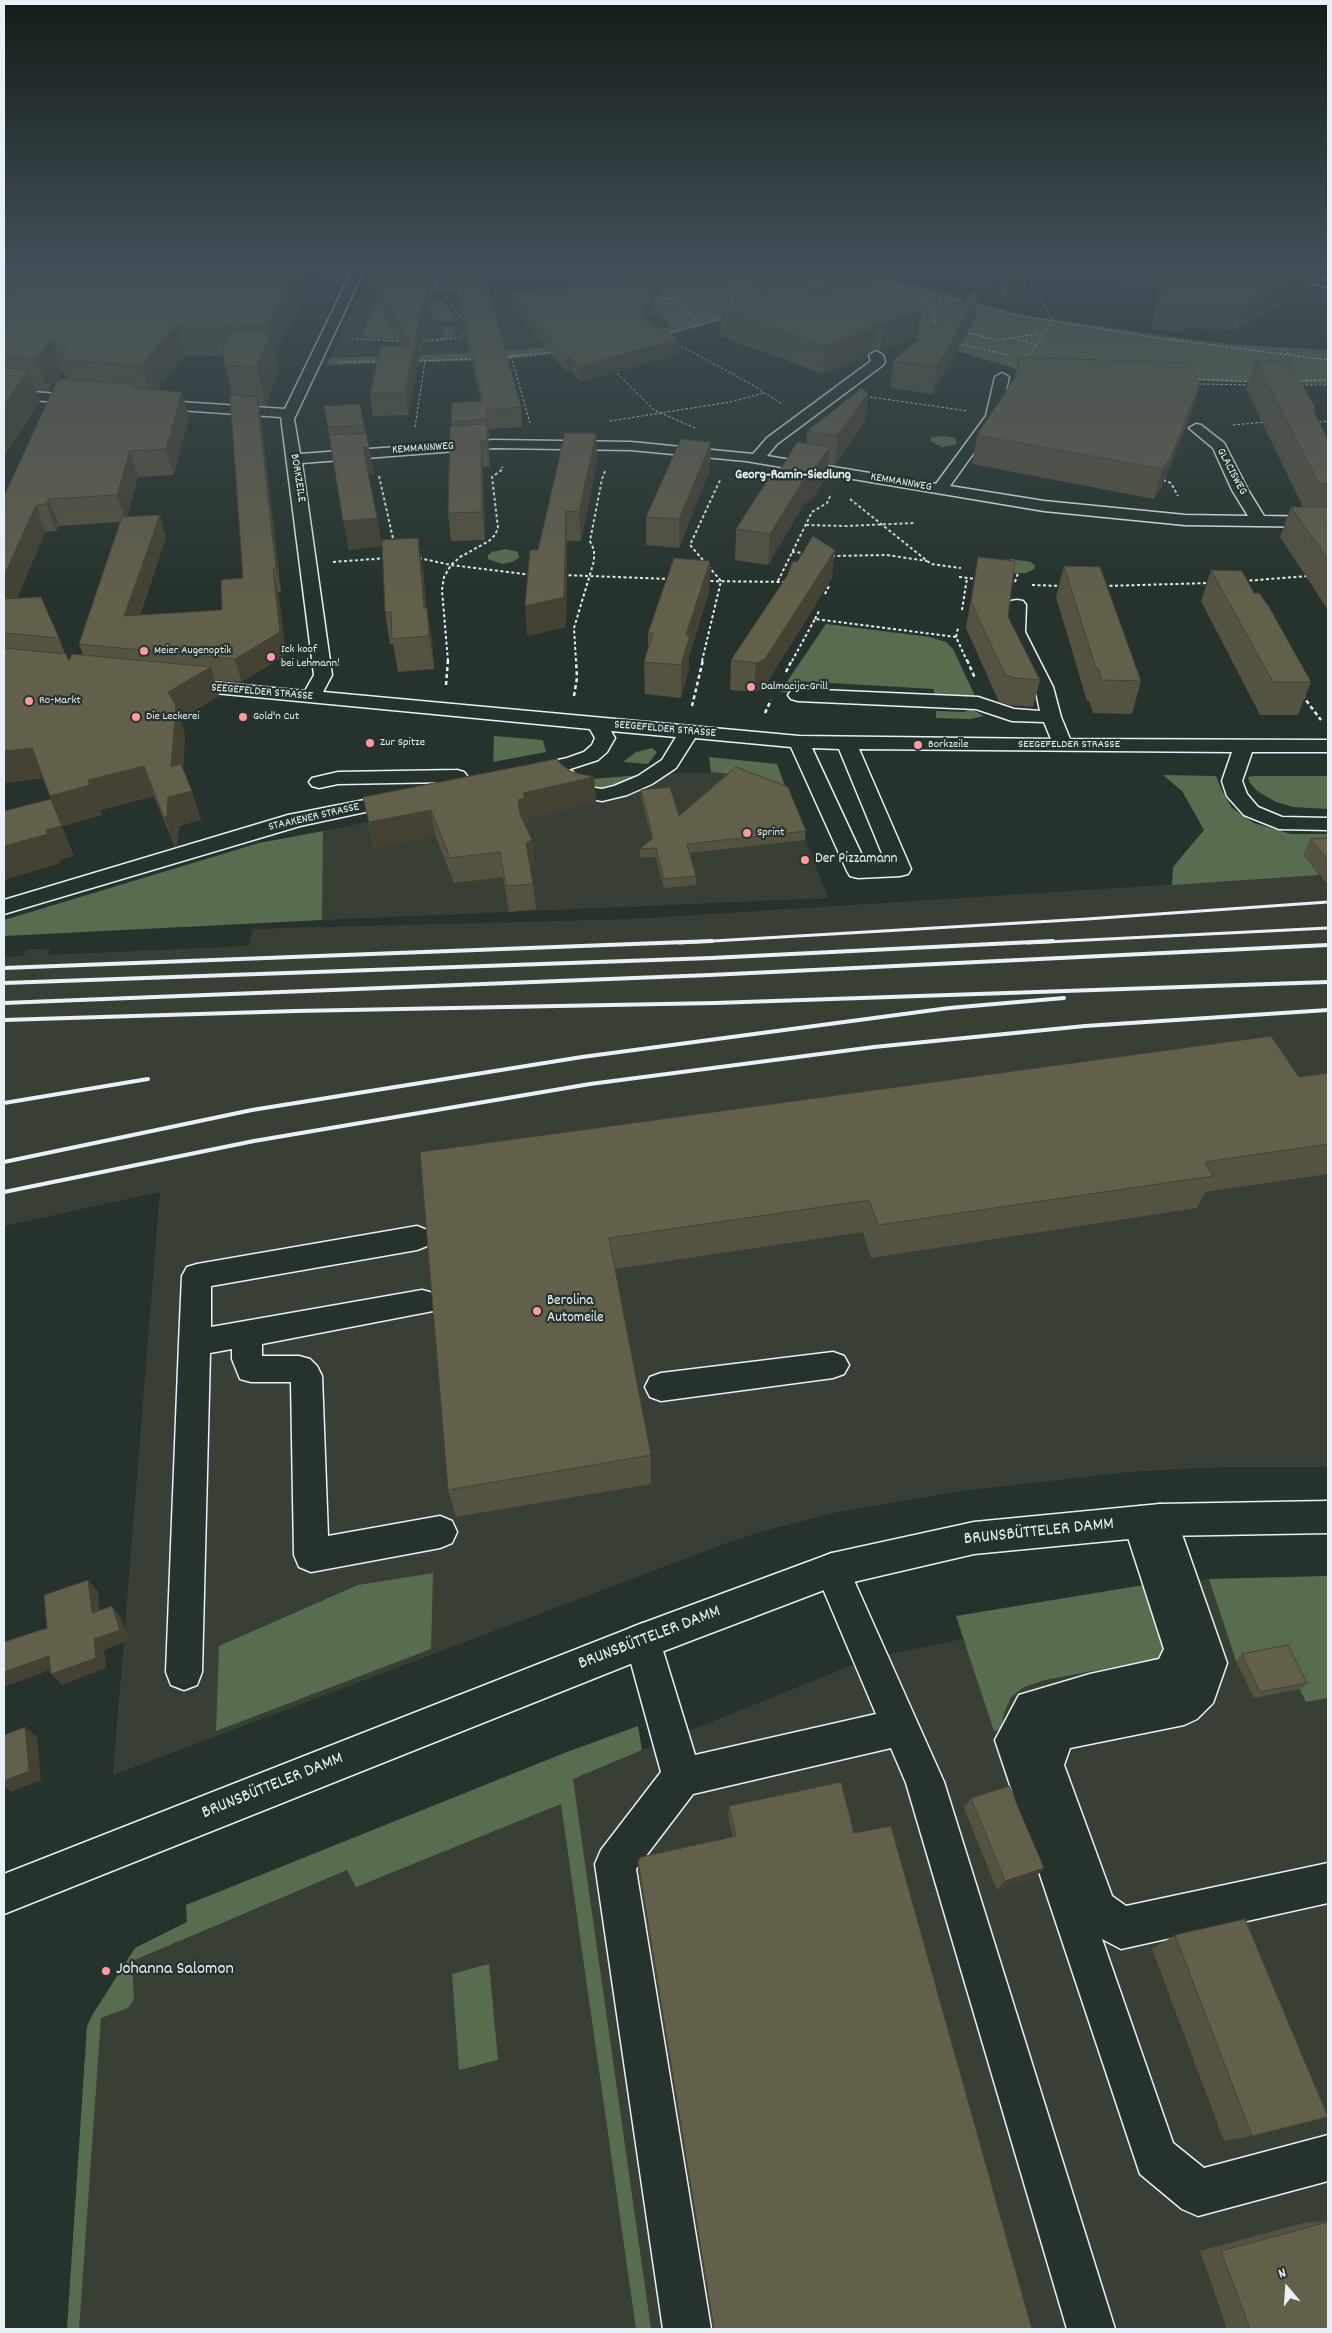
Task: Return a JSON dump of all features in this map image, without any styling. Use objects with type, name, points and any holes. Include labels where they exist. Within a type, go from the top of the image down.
[{"type":"street","name":"BORKZEILE","points":[[307,375],[287,419],[323,674],[311,698]]},
{"type":"street","points":[[757,459],[772,441],[860,375]]},
{"type":"street","points":[[939,490],[993,414],[1002,377]]},
{"type":"street","points":[[4,394],[98,400]]},
{"type":"street","points":[[136,403],[289,413]]},
{"type":"street","name":"GLACISWEG","points":[[1196,428],[1219,446],[1240,490],[1260,522]]},
{"type":"street","name":"KEMMANNWEG","points":[[294,459],[448,446],[566,444],[690,450],[757,459],[939,490],[1102,513],[1185,520],[1328,522]]},
{"type":"street","points":[[1017,605],[1016,632],[1044,687],[1050,717],[1063,745]]},
{"type":"street","name":"SEEGEFELDER STRASSE","points":[[162,683],[799,742],[847,744],[1244,746],[1326,737]]},
{"type":"street","points":[[798,695],[978,703],[1012,716],[1050,717]]},
{"type":"street","points":[[506,777],[560,766],[591,756],[600,748],[605,738],[597,724]]},
{"type":"street","points":[[560,766],[572,785],[582,792],[602,796],[620,792],[669,764],[683,744],[687,732]]},
{"type":"street","points":[[799,742],[858,871],[900,869],[847,744]]},
{"type":"street","points":[[1244,746],[1232,781],[1236,796],[1251,811],[1279,823],[1328,824]]},
{"type":"street","name":"STAAKENER STRASSE","points":[[4,906],[296,820],[470,785],[457,776],[338,778],[318,782]]},
{"type":"street","points":[[184,1672],[197,1276],[417,1238]]},
{"type":"street","points":[[194,1343],[422,1302]]},
{"type":"street","points":[[247,1334],[247,1359],[251,1369],[299,1369],[306,1376],[311,1555],[440,1532]]},
{"type":"street","points":[[661,1387],[833,1365]]},
{"type":"street","name":"BRUNSBÜTTELER DAMM","points":[[4,1894],[643,1641],[832,1570],[974,1538],[1150,1521],[1328,1517]]},
{"type":"street","points":[[1150,1521],[1209,1663],[1200,1690],[1184,1706],[1057,1732],[1044,1765],[1096,1910],[1121,1928],[1328,1883]]},
{"type":"street","points":[[1150,1521],[1182,1649],[1171,1675],[1090,1692],[1032,1708],[1014,1740],[1156,2158],[1198,2193],[1328,2158]]},
{"type":"street","points":[[832,1570],[926,1782],[1091,2329]]},
{"type":"street","points":[[643,1641],[682,1777]]},
{"type":"street","points":[[687,2329],[615,1864],[682,1777],[901,1727]]},
{"type":"path","points":[[416,434],[414,425],[423,375]]},
{"type":"path","points":[[517,375],[532,428]]},
{"type":"path","points":[[619,375],[654,410],[698,429]]},
{"type":"path","points":[[732,375],[786,407]]},
{"type":"path","points":[[1186,378],[1256,383],[1196,384]]},
{"type":"path","points":[[1288,382],[1328,380]]},
{"type":"path","points":[[1308,381],[1310,385]]},
{"type":"path","points":[[1292,385],[1328,385]]},
{"type":"path","points":[[605,422],[658,412],[730,402],[764,393]]},
{"type":"path","points":[[867,397],[993,414]]},
{"type":"path","points":[[1310,423],[1328,421]]},
{"type":"path","points":[[1224,426],[1269,422]]},
{"type":"path","points":[[446,685],[449,655],[442,590],[444,577],[451,565],[460,557],[496,535],[498,528],[492,477],[503,469],[500,463]]},
{"type":"path","points":[[574,696],[576,678],[574,628],[594,561],[594,550],[590,541],[602,478],[607,466]]},
{"type":"path","points":[[379,476],[395,548]]},
{"type":"path","points":[[721,478],[690,545],[721,581]]},
{"type":"path","points":[[1162,480],[1171,483],[1179,498]]},
{"type":"path","points":[[778,581],[812,512],[827,503],[834,486]]},
{"type":"path","points":[[848,497],[931,564],[961,568]]},
{"type":"path","points":[[806,525],[883,525],[914,522]]},
{"type":"path","points":[[792,552],[811,554]]},
{"type":"path","points":[[830,556],[887,555],[928,561]]},
{"type":"path","points":[[332,562],[388,557]]},
{"type":"path","points":[[418,557],[451,565],[536,575]]},
{"type":"path","points":[[696,562],[705,562]]},
{"type":"path","points":[[562,575],[669,579]]},
{"type":"path","points":[[1235,582],[1309,576]]},
{"type":"path","points":[[959,577],[986,580]]},
{"type":"path","points":[[962,610],[967,578]]},
{"type":"path","points":[[698,580],[785,582]]},
{"type":"path","points":[[692,706],[721,581]]},
{"type":"path","points":[[1008,582],[1022,584]]},
{"type":"path","points":[[1102,586],[1215,582]]},
{"type":"path","points":[[1030,585],[1065,586]]},
{"type":"path","points":[[825,594],[829,586]]},
{"type":"path","points":[[783,677],[819,611]]},
{"type":"path","points":[[815,619],[956,637]]},
{"type":"path","points":[[958,628],[956,637],[988,707]]},
{"type":"path","points":[[1298,689],[1326,737]]},
{"type":"path","points":[[766,713],[774,694]]},
{"type":"shaded area","points":[[748,772],[786,790],[828,898],[322,920],[323,831],[559,784],[677,773]]},
{"type":"shaded area","points":[[1319,875],[1328,886],[1328,1467],[1221,1467],[1129,1472],[960,1491],[838,1512],[763,1531],[724,1544],[113,1775],[160,1192],[4,1226],[4,957],[24,956],[26,950],[50,949],[48,955],[249,946],[253,929],[634,919]]},
{"type":"shaded area","points":[[1328,1576],[1328,2329],[67,2329],[87,2026],[135,1948],[187,1922],[186,1905],[573,1778],[855,1664],[890,1654],[963,1639],[956,1616],[1144,1585],[1209,1579]]},
{"type":"green space","points":[[1036,375],[1328,375],[1328,384],[1043,377]]},
{"type":"green space","points":[[945,436],[955,438],[957,444],[942,447],[930,441],[932,437]]},
{"type":"green space","points":[[506,549],[518,552],[519,558],[502,564],[488,559],[488,555],[492,552]]},
{"type":"green space","points":[[1012,559],[1031,562],[1035,566],[1034,569],[1026,573],[1012,573],[1005,561]]},
{"type":"green space","points":[[826,624],[930,637],[946,642],[953,649],[976,698],[934,696],[934,689],[796,681],[794,693],[780,692]]},
{"type":"green space","points":[[971,709],[984,716],[971,719],[936,718],[936,711],[964,712]]},
{"type":"green space","points":[[494,736],[543,740],[546,752],[493,762]]},
{"type":"green space","points":[[652,748],[657,752],[648,764],[623,762],[636,752]]},
{"type":"green space","points":[[709,757],[777,764],[787,792],[741,775],[711,772]]},
{"type":"green space","points":[[641,775],[638,779],[607,790],[585,784],[580,780]]},
{"type":"green space","points":[[1163,775],[1216,776],[1232,808],[1254,823],[1291,834],[1328,834],[1328,852],[1304,855],[1319,875],[1172,885],[1173,867],[1204,830],[1182,791]]},
{"type":"green space","points":[[1328,776],[1328,809],[1293,807],[1276,802],[1257,791],[1250,783],[1248,777]]},
{"type":"green space","points":[[323,831],[322,920],[4,936],[4,920],[259,843]]},
{"type":"green space","points":[[433,1573],[431,1649],[216,1731],[219,1646],[358,1585]]},
{"type":"green space","points":[[1328,1576],[1328,1698],[1306,1702],[1281,1651],[1236,1661],[1209,1579]]},
{"type":"green space","points":[[1144,1585],[1166,1653],[1156,1659],[1045,1680],[1024,1687],[1011,1697],[1004,1713],[1001,1729],[994,1731],[956,1616]]},
{"type":"green space","points":[[638,1726],[642,1750],[573,1779],[651,2329],[636,2329],[561,1804],[356,1887],[347,1870],[132,1961],[134,1999],[128,2008],[101,2018],[79,2329],[67,2329],[87,2026],[135,1948],[187,1922],[186,1905],[567,1752]]},
{"type":"green space","points":[[489,1964],[498,2060],[459,2070],[452,1974]]},
{"type":"building","points":[[4,375],[25,375],[4,404]]},
{"type":"building","points":[[374,375],[409,375],[405,392],[370,393]]},
{"type":"building","points":[[477,375],[512,375],[521,407],[487,410],[487,419],[451,422],[452,403],[483,401]]},
{"type":"building","points":[[1017,375],[1196,375],[1200,384],[1171,457],[1162,469],[977,435]]},
{"type":"building","points":[[1263,375],[1297,375],[1316,409],[1313,409],[1328,440],[1328,484],[1319,483]]},
{"type":"building","points":[[58,379],[135,384],[132,388],[182,392],[166,449],[130,451],[117,495],[49,499],[46,504],[36,505],[4,576],[4,496]]},
{"type":"building","points":[[862,388],[868,393],[837,436],[807,431]]},
{"type":"building","points":[[230,395],[257,397],[276,569],[273,569],[280,632],[235,659],[79,644],[122,517],[160,515],[124,616],[222,610],[221,580],[243,578]]},
{"type":"building","points":[[360,404],[364,425],[328,427],[324,406]]},
{"type":"building","points":[[487,424],[487,440],[481,440],[482,512],[448,513],[450,426]]},
{"type":"building","points":[[366,433],[369,447],[363,447],[377,518],[343,521],[329,435]]},
{"type":"building","points":[[565,433],[596,433],[579,512],[566,511],[564,597],[525,606],[530,550],[538,550]]},
{"type":"building","points":[[681,439],[711,442],[679,519],[646,517]]},
{"type":"building","points":[[797,442],[830,447],[814,469],[807,474],[770,534],[736,529],[774,470],[780,470]]},
{"type":"building","points":[[1291,507],[1327,507],[1328,560]]},
{"type":"building","points":[[813,536],[835,550],[765,659],[756,663],[731,660],[787,576],[793,561],[797,562]]},
{"type":"building","points":[[418,538],[424,608],[427,608],[429,636],[392,639],[391,612],[385,612],[382,540]]},
{"type":"building","points":[[978,557],[1015,561],[1008,617],[1040,680],[1015,678],[1005,675],[971,602]]},
{"type":"building","points":[[674,558],[710,561],[686,635],[690,635],[681,665],[644,662],[653,633],[648,633]]},
{"type":"building","points":[[1064,566],[1100,567],[1141,681],[1102,680],[1098,668],[1096,668]]},
{"type":"building","points":[[1211,570],[1242,571],[1254,593],[1259,593],[1268,605],[1311,682],[1273,682]]},
{"type":"building","points":[[41,597],[59,638],[4,633],[4,599]]},
{"type":"building","points":[[4,648],[66,654],[69,661],[72,654],[211,667],[168,692],[176,706],[171,767],[181,764],[192,791],[168,797],[167,816],[164,817],[144,766],[88,780],[90,785],[50,796],[32,748],[4,751]]},
{"type":"building","points":[[557,759],[572,772],[594,777],[523,793],[525,798],[518,800],[520,814],[532,840],[526,843],[533,884],[506,886],[500,852],[450,858],[431,810],[369,822],[363,797]]},
{"type":"building","points":[[736,767],[788,787],[806,831],[687,844],[696,876],[664,879],[656,848],[640,849],[653,838],[641,790],[670,787],[679,816]]},
{"type":"building","points":[[51,799],[62,826],[46,830],[48,834],[4,846],[4,811]]},
{"type":"building","points":[[1328,838],[1328,860],[1310,839]]},
{"type":"building","points":[[1271,1036],[1299,1077],[1328,1073],[1328,1144],[1205,1162],[1213,1176],[878,1225],[869,1200],[609,1238],[651,1455],[448,1490],[420,1152]]},
{"type":"building","points":[[88,1580],[92,1613],[112,1606],[120,1630],[94,1639],[96,1658],[51,1674],[49,1656],[4,1672],[4,1642],[47,1628],[44,1595]]},
{"type":"building","points":[[1288,1645],[1307,1683],[1260,1692],[1242,1654]]},
{"type":"building","points":[[25,1727],[29,1771],[4,1781],[4,1735]]},
{"type":"building","points":[[841,1782],[854,1833],[891,1826],[1032,2329],[714,2329],[638,1861],[641,1857],[736,1836],[729,1806]]},
{"type":"building","points":[[1009,1786],[1044,1868],[1005,1881],[971,1798]]},
{"type":"building","points":[[1245,1919],[1328,2117],[1252,2136],[1175,1935]]},
{"type":"building","points":[[1328,2222],[1328,2329],[1250,2329],[1221,2251]]},
{"type":"railway","points":[[679,943],[1087,919],[1328,902]]},
{"type":"railway","points":[[1027,943],[1328,928]]},
{"type":"railway","points":[[4,968],[712,941]]},
{"type":"railway","points":[[4,983],[711,958],[1053,941]]},
{"type":"railway","points":[[4,1003],[710,975],[1328,945]]},
{"type":"railway","points":[[4,1020],[296,1011],[715,1003],[1328,982]]},
{"type":"railway","points":[[4,1162],[252,1110],[582,1057],[949,1008],[1064,998]]},
{"type":"railway","points":[[4,1192],[254,1141],[590,1084],[874,1047],[1085,1026],[1328,1010]]},
{"type":"railway","points":[[4,1103],[148,1079]]},
{"type":"place","name":"Meier Augenoptik","points":[[144,651]]},
{"type":"place","name":"Ick koof bei Lehmann!","points":[[271,657]]},
{"type":"place","name":"Dalmacija-Grill","points":[[751,687]]},
{"type":"place","name":"Ro-Markt","points":[[29,701]]},
{"type":"place","name":"Die Leckerei","points":[[136,717]]},
{"type":"place","name":"Gold'n Cut","points":[[243,717]]},
{"type":"place","name":"Zur Spitze","points":[[370,743]]},
{"type":"place","name":"Borkzeile","points":[[918,745]]},
{"type":"place","name":"Sprint","points":[[747,833]]},
{"type":"place","name":"Der Pizzamann","points":[[805,860]]},
{"type":"place","name":"Berolina Automeile","points":[[537,1311]]},
{"type":"place","name":"Johanna Salomon","points":[[106,1971]]},
{"type":"district","name":"Georg-Ramin-Siedlung","points":[[793,476]]}]
